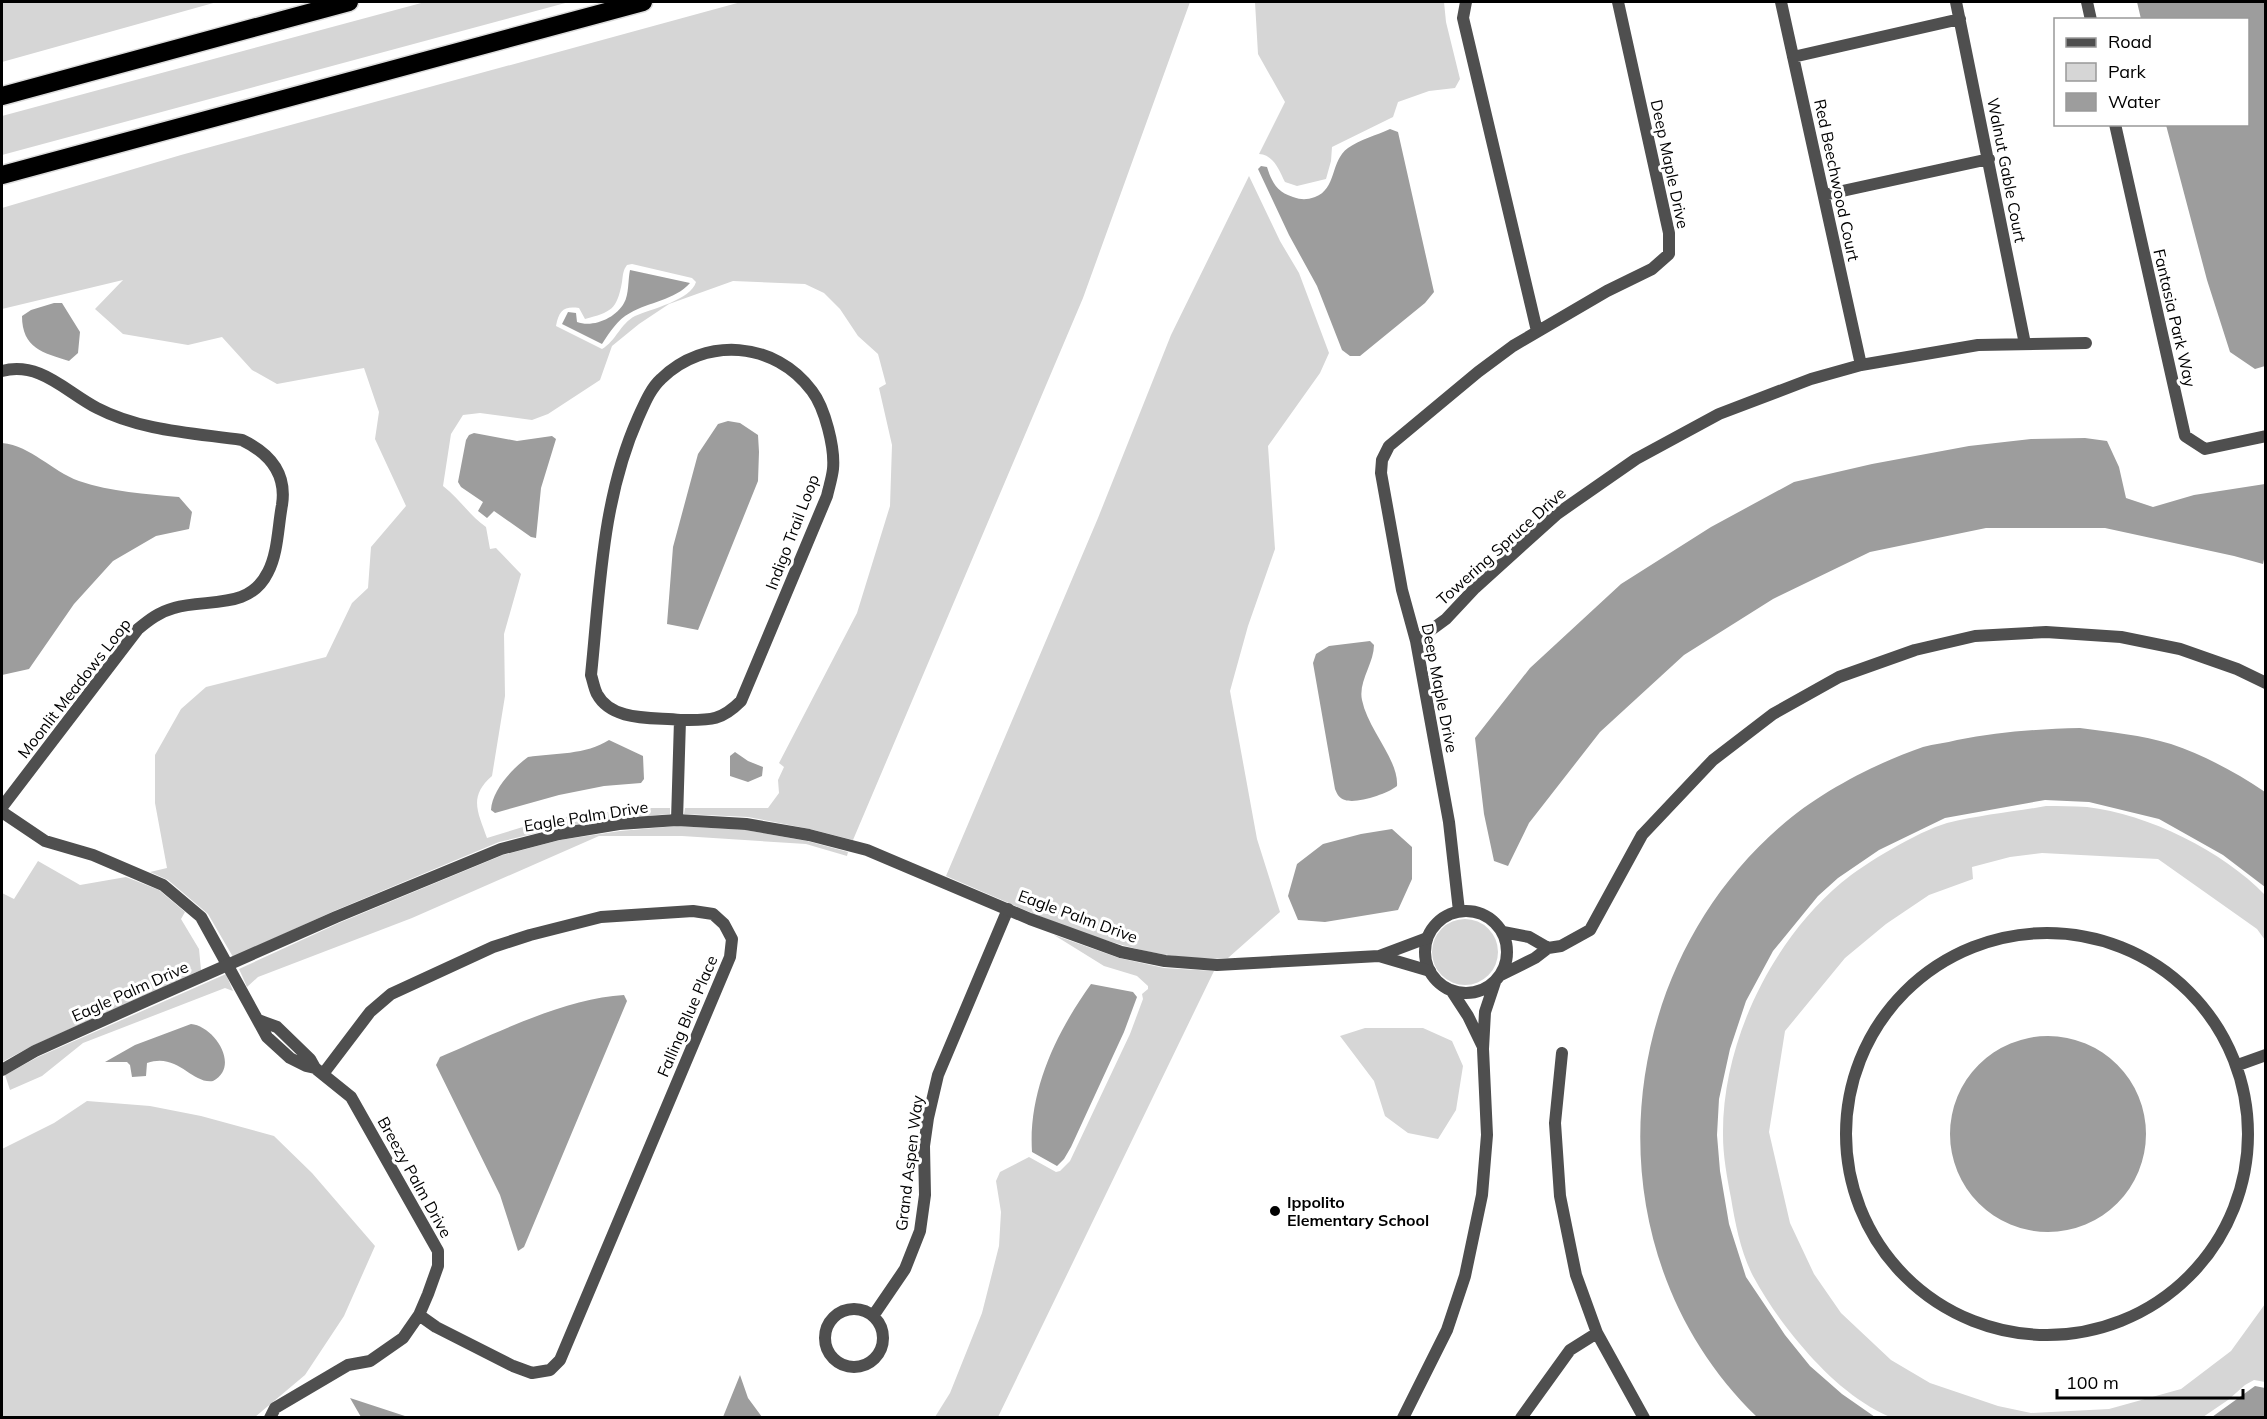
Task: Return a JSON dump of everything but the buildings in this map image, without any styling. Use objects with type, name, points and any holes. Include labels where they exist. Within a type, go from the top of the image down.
[{"type":"highway","points":[[2,96],[349,2]]},
{"type":"highway","points":[[2,175],[643,2]]},
{"type":"street","points":[[1466,2],[1464,18],[1537,331]]},
{"type":"street","name":"Deep Maple Drive","points":[[1459,911],[1449,822],[1416,641],[1402,590],[1381,473],[1382,460],[1389,446],[1478,372],[1537,331],[1607,291],[1652,269],[1669,254],[1669,233],[1618,2]]},
{"type":"street","name":"Red Beechwood Court","points":[[1781,2],[1861,365]]},
{"type":"street","name":"Walnut Gable Court","points":[[1956,2],[2025,344]]},
{"type":"street","points":[[2087,2],[2091,18]]},
{"type":"street","points":[[1793,57],[1960,19]]},
{"type":"street","name":"Fantasia Park Way","points":[[2115,126],[2185,436],[2205,449],[2265,436]]},
{"type":"street","points":[[1824,195],[1989,159]]},
{"type":"street","name":"Towering Spruce Drive","points":[[1416,641],[1446,619],[1475,588],[1557,514],[1636,459],[1719,414],[1811,379],[1861,365],[1978,345],[2086,343]]},
{"type":"street","name":"Indigo Trail Loop","points":[[728,349],[752,352],[771,358],[790,369],[812,391],[822,411],[832,445],[833,469],[827,496],[741,701],[728,714],[711,720],[680,720],[621,714],[608,707],[597,694],[591,675],[607,516],[628,441],[645,401],[660,380],[684,362],[706,352],[728,349]]},
{"type":"street","name":"Moonlit Meadows Loop","points":[[2,371],[26,369],[43,374],[97,408],[127,422],[242,440],[258,447],[270,459],[279,472],[284,492],[273,561],[259,586],[247,595],[229,602],[174,608],[153,617],[138,629],[2,807]]},
{"type":"street","points":[[1402,1418],[1447,1330],[1465,1276],[1482,1195],[1487,1135],[1483,1049],[1485,1012],[1498,978],[1508,953],[1503,932],[1484,914],[1459,911],[1440,920],[1428,938],[1425,949],[1430,971],[1442,986],[1462,993],[1474,993],[1485,989],[1498,978],[1535,958],[1548,948],[1562,946],[1590,930],[1642,835],[1713,760],[1773,714],[1839,677],[1915,650],[1975,636],[2046,632],[2121,637],[2180,649],[2237,669],[2265,683]]},
{"type":"street","points":[[677,820],[680,720]]},
{"type":"street","points":[[2,812],[45,841],[93,855],[163,885],[201,917],[230,966]]},
{"type":"street","name":"Eagle Palm Drive","points":[[2,1070],[76,1032],[230,966],[336,917],[501,849],[559,834],[609,826],[677,820],[746,824],[809,835],[867,850],[1008,909],[1121,952],[1166,961],[1217,965],[1379,956],[1428,938]]},
{"type":"street","name":"Grand Aspen Way","points":[[873,1316],[905,1269],[920,1231],[924,1195],[924,1146],[938,1075],[1008,909]]},
{"type":"street","name":"Falling Blue Place","points":[[319,1071],[370,1012],[391,994],[493,947],[601,917],[693,911],[713,914],[724,924],[732,939],[729,957],[560,1360],[550,1370],[532,1373],[436,1327],[419,1315]]},
{"type":"street","points":[[1503,932],[1529,937],[1548,948]]},
{"type":"street","points":[[2072,934],[2138,952],[2167,971],[2188,990],[2208,1013],[2238,1065],[2244,1086],[2250,1141],[2241,1192],[2229,1220],[2213,1250],[2173,1292],[2135,1317],[2118,1323],[2078,1333],[2045,1336],[2010,1329],[1970,1317],[1937,1300],[1885,1255],[1868,1230],[1854,1195],[1847,1160],[1845,1122],[1852,1082],[1866,1047],[1885,1014],[1932,968],[1963,950],[1992,940],[2018,935],[2072,934]]},
{"type":"street","name":"Eagle Palm Drive","points":[[1379,956],[1430,971]]},
{"type":"street","name":"Breezy Palm Drive","points":[[230,966],[267,1037],[290,1058],[319,1071]]},
{"type":"street","points":[[1451,990],[1468,1016],[1483,1049]]},
{"type":"street","name":"Breezy Palm Drive","points":[[258,1020],[277,1027],[319,1071],[351,1097],[438,1251],[438,1266],[419,1315],[403,1338],[370,1361],[348,1365],[275,1408],[270,1418]]},
{"type":"street","points":[[279,1048],[289,1039]]},
{"type":"street","points":[[1562,1053],[1556,1122],[1560,1196],[1576,1275],[1597,1333],[1644,1418]]},
{"type":"street","points":[[2238,1065],[2265,1055]]},
{"type":"street","points":[[856,1309],[873,1316],[883,1333],[880,1352],[865,1365],[855,1367],[837,1360],[827,1346],[826,1336],[832,1320],[847,1310],[856,1309]]},
{"type":"street","points":[[1521,1418],[1570,1350],[1597,1333]]},
{"type":"green space","points":[[2,2],[217,2],[2,62]]},
{"type":"green space","points":[[425,2],[569,2],[2,155],[2,116]]},
{"type":"green space","points":[[741,2],[1190,2],[1083,298],[853,840],[748,817],[684,814],[685,808],[768,808],[779,793],[778,780],[784,767],[779,763],[857,613],[890,506],[892,445],[879,388],[886,384],[878,354],[858,336],[840,309],[824,293],[805,284],[733,281],[669,304],[639,324],[612,346],[600,380],[548,414],[532,420],[480,413],[463,415],[451,434],[443,486],[486,527],[490,549],[496,548],[521,574],[504,634],[505,696],[492,776],[477,798],[478,812],[487,838],[549,819],[641,808],[670,808],[670,814],[618,818],[558,828],[499,842],[334,911],[233,957],[208,914],[168,880],[150,872],[167,868],[155,803],[155,755],[181,709],[206,687],[326,657],[352,603],[368,588],[371,547],[406,506],[375,439],[379,412],[364,368],[277,384],[252,370],[222,337],[188,345],[123,334],[95,309],[123,280],[2,309],[2,208],[181,155]],"holes":[[[632,264],[692,278],[696,282],[687,294],[630,319],[611,342],[602,349],[556,326],[559,316],[566,309],[579,308],[585,319],[607,312],[618,299],[627,265]]]},
{"type":"green space","points":[[1255,2],[1444,2],[1446,22],[1460,79],[1455,88],[1429,91],[1398,102],[1393,117],[1332,147],[1326,179],[1297,186],[1285,182],[1272,160],[1259,154],[1285,102],[1258,54]]},
{"type":"green space","points":[[1249,176],[1280,241],[1299,273],[1329,353],[1320,373],[1268,446],[1275,549],[1248,626],[1230,691],[1257,839],[1280,912],[1228,958],[1192,958],[1156,953],[1084,933],[946,876],[1098,518],[1171,335]]},
{"type":"green space","points":[[2046,806],[2087,807],[2110,811],[2159,826],[2206,850],[2248,879],[2265,895],[2265,940],[2257,929],[2158,859],[2042,853],[2010,857],[1972,867],[1973,879],[1929,895],[1886,924],[1845,958],[1785,1031],[1769,1132],[1790,1223],[1814,1274],[1841,1313],[1891,1360],[1930,1383],[1998,1406],[2031,1413],[2109,1409],[2181,1389],[2231,1351],[2265,1304],[2265,1382],[2254,1380],[2245,1385],[2203,1417],[1890,1417],[1852,1395],[1799,1343],[1774,1311],[1758,1285],[1745,1258],[1739,1238],[1724,1159],[1725,1100],[1731,1065],[1741,1030],[1755,997],[1793,934],[1841,883],[1907,841],[1947,823]]},
{"type":"green space","points":[[677,826],[745,830],[807,841],[848,852],[847,856],[806,844],[682,836],[599,836],[412,918],[258,977],[247,987],[239,969],[339,923],[503,855],[560,840],[620,831]]},
{"type":"green space","points":[[38,861],[80,885],[126,877],[159,890],[185,912],[181,919],[199,949],[201,970],[32,1046],[2,1062],[2,893],[14,899]]},
{"type":"green space","points":[[1471,919],[1489,928],[1496,939],[1498,952],[1496,965],[1489,976],[1478,983],[1459,985],[1441,976],[1434,965],[1432,946],[1441,928],[1452,921]]},
{"type":"green space","points":[[1054,935],[1119,958],[1164,968],[1214,971],[998,1417],[935,1417],[950,1393],[982,1313],[999,1246],[1001,1212],[996,1181],[1000,1172],[1029,1157],[1056,1172],[1070,1161],[1130,1034],[1143,999],[1142,994],[1148,989],[1148,986],[1137,976],[1104,966]]},
{"type":"green space","points":[[226,974],[233,991],[225,988],[83,1043],[42,1076],[10,1090],[5,1075],[38,1057]]},
{"type":"green space","points":[[1365,1028],[1423,1028],[1452,1041],[1463,1066],[1456,1110],[1438,1139],[1408,1133],[1385,1116],[1374,1081],[1340,1036]]},
{"type":"green space","points":[[87,1101],[150,1106],[201,1116],[274,1136],[312,1173],[375,1246],[344,1316],[305,1375],[255,1417],[2,1418],[2,1149],[54,1123]]},
{"type":"water","points":[[2137,2],[2265,2],[2265,366],[2255,369],[2230,352],[2207,280],[2166,126],[2249,126],[2249,18],[2141,18]]},
{"type":"water","points":[[1390,129],[1398,132],[1434,292],[1425,303],[1360,356],[1350,356],[1342,350],[1317,286],[1289,235],[1258,169],[1261,166],[1267,167],[1276,186],[1287,195],[1302,199],[1312,198],[1327,188],[1338,160],[1348,148]]},
{"type":"water","points":[[630,270],[690,283],[677,293],[625,316],[602,344],[562,324],[568,312],[576,313],[577,322],[583,324],[597,323],[616,313],[626,300]]},
{"type":"water","points":[[62,303],[80,332],[78,353],[69,361],[36,348],[30,342],[23,327],[22,316],[31,310]]},
{"type":"water","points":[[728,421],[740,423],[758,435],[758,481],[698,630],[667,624],[673,547],[698,454],[718,424]]},
{"type":"water","points":[[474,433],[517,441],[552,436],[556,439],[541,488],[536,538],[531,537],[494,511],[487,518],[478,511],[483,502],[461,487],[458,482],[466,440]]},
{"type":"water","points":[[2085,438],[2107,441],[2119,467],[2126,498],[2153,507],[2194,495],[2265,484],[2266,550],[2263,564],[2105,528],[1986,528],[1870,552],[1773,599],[1684,655],[1600,732],[1529,823],[1508,866],[1494,861],[1484,814],[1475,738],[1530,668],[1621,584],[1711,527],[1794,482],[1872,464],[1969,446],[2031,439]]},
{"type":"water","points":[[2,443],[23,449],[69,477],[91,485],[129,492],[179,497],[192,512],[189,529],[156,536],[113,561],[74,604],[29,669],[2,675]]},
{"type":"water","points":[[1370,641],[1374,645],[1362,686],[1362,700],[1370,722],[1393,766],[1397,786],[1372,798],[1350,801],[1341,798],[1335,789],[1313,663],[1316,654],[1329,646]]},
{"type":"water","points":[[2080,728],[2137,736],[2171,744],[2220,765],[2265,792],[2265,887],[2223,855],[2159,819],[2089,802],[2045,800],[1945,818],[1879,850],[1838,878],[1818,896],[1773,951],[1746,1001],[1730,1049],[1719,1099],[1717,1135],[1720,1171],[1729,1224],[1746,1277],[1785,1335],[1810,1366],[1842,1394],[1875,1417],[1757,1417],[1703,1351],[1665,1278],[1645,1199],[1641,1117],[1653,1037],[1680,959],[1723,888],[1781,826],[1812,802],[1848,780],[1886,761],[1923,747],[2003,733]]},
{"type":"water","points":[[609,740],[643,756],[644,779],[641,783],[604,786],[559,795],[495,813],[491,810],[499,787],[510,773],[528,757],[580,751]]},
{"type":"water","points":[[735,752],[763,767],[762,776],[748,782],[730,776],[730,756]]},
{"type":"water","points":[[1392,829],[1412,847],[1412,879],[1398,910],[1325,922],[1298,920],[1288,896],[1297,864],[1323,844]]},
{"type":"water","points":[[1091,984],[1133,992],[1137,997],[1124,1032],[1071,1147],[1057,1166],[1032,1152],[1035,1107],[1040,1085],[1056,1043],[1066,1022]]},
{"type":"water","points":[[624,995],[627,1001],[524,1247],[518,1251],[500,1195],[436,1065],[440,1057],[530,1018],[578,1003]]},
{"type":"water","points":[[191,1024],[200,1026],[208,1032],[221,1048],[225,1066],[221,1074],[213,1081],[205,1081],[167,1062],[147,1063],[146,1076],[132,1077],[130,1065],[127,1062],[105,1062],[135,1045]]},
{"type":"water","points":[[2038,1036],[2058,1036],[2086,1043],[2103,1052],[2118,1064],[2130,1079],[2139,1096],[2146,1124],[2146,1144],[2139,1172],[2130,1189],[2118,1204],[2103,1216],[2086,1225],[2058,1232],[2038,1232],[2010,1225],[1993,1216],[1978,1204],[1966,1189],[1957,1172],[1950,1144],[1950,1124],[1957,1096],[1966,1079],[1978,1064],[1993,1052],[2010,1043]]},
{"type":"water","points":[[740,1375],[748,1398],[762,1417],[723,1417]]},
{"type":"water","points":[[2255,1386],[2265,1388],[2265,1417],[2212,1417]]},
{"type":"water","points":[[350,1398],[408,1417],[361,1417]]},
{"type":"place","name":"Ippolito Elementary School","points":[[1275,1211]]}]
